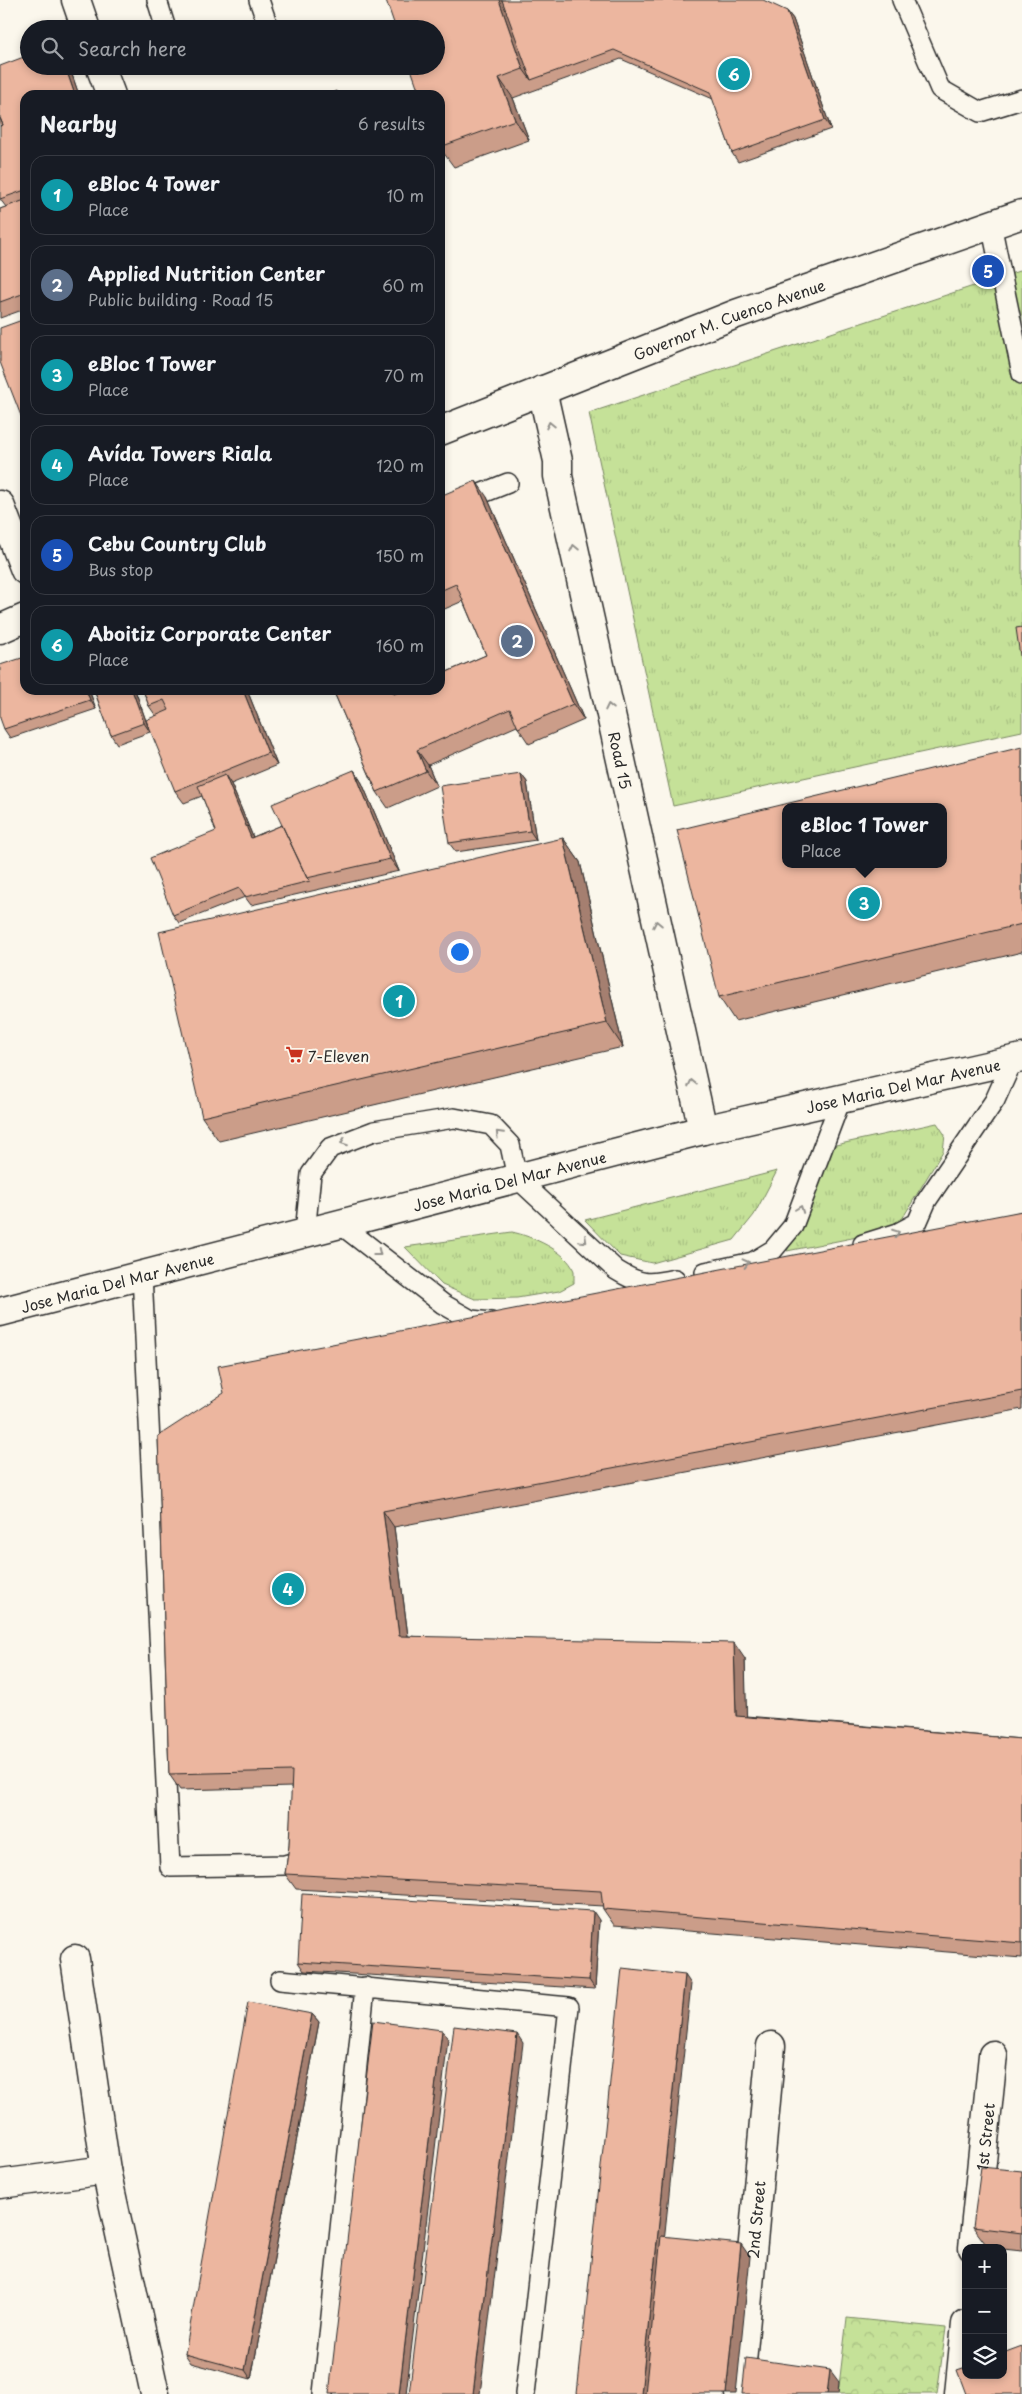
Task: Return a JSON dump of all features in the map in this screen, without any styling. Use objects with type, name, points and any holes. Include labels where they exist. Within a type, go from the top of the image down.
[{"type":"street","points":[[76,0],[83,20]]},
{"type":"street","points":[[103,75],[109,90]]},
{"type":"street","name":"Governor M. Cuenco Avenue","points":[[445,429],[745,311],[1022,214]]},
{"type":"street","name":"Road 15","points":[[542,390],[558,461],[558,476],[703,1130]]},
{"type":"street","points":[[0,505],[20,557]]},
{"type":"street","points":[[0,629],[20,620]]},
{"type":"street","name":"Jose Maria Del Mar Avenue","points":[[0,1312],[703,1130],[1017,1059]]},
{"type":"street","points":[[76,1959],[106,2170],[154,2394]]},
{"type":"street","name":"2nd Street","points":[[739,2394],[771,2046]]},
{"type":"street","name":"1st Street","points":[[973,2244],[993,2055]]},
{"type":"street","points":[[0,2184],[106,2170]]},
{"type":"street","points":[[959,2394],[965,2334]]},
{"type":"lane","points":[[157,0],[163,20]]},
{"type":"lane","points":[[259,0],[266,20]]},
{"type":"lane","points":[[902,0],[940,90],[980,112],[1022,99]]},
{"type":"lane","points":[[991,224],[1022,374]]},
{"type":"lane","points":[[445,508],[508,483]]},
{"type":"lane","points":[[842,1250],[898,1234],[917,1223],[927,1200],[995,1100],[1017,1059]]},
{"type":"lane","points":[[305,1233],[310,1174],[330,1148],[374,1131],[454,1118],[491,1125],[510,1145],[517,1178],[616,1270],[634,1281],[658,1282],[753,1262],[773,1250],[793,1226],[841,1099]]},
{"type":"lane","points":[[340,1224],[443,1304],[471,1320],[499,1323],[508,1320]]},
{"type":"lane","points":[[142,1274],[170,1867],[286,1865],[300,1862]]},
{"type":"lane","points":[[280,1980],[569,2007],[525,2394]]},
{"type":"lane","points":[[323,2394],[365,1987]]},
{"type":"green space","points":[[1022,270],[1022,731],[673,806],[589,413]]},
{"type":"green space","points":[[937,1123],[945,1135],[943,1151],[899,1224],[887,1231],[787,1251],[831,1146]]},
{"type":"green space","points":[[777,1171],[754,1215],[734,1240],[652,1263],[620,1256],[585,1220]]},
{"type":"green space","points":[[512,1232],[538,1241],[564,1257],[574,1271],[574,1283],[559,1291],[517,1298],[475,1299],[442,1285],[405,1247]]},
{"type":"green space","points":[[847,2318],[946,2328],[937,2394],[838,2394]]},
{"type":"building","points":[[386,0],[499,0],[523,69],[499,78],[515,120],[445,145],[445,90],[418,90],[413,75],[445,75],[445,20],[393,20]]},
{"type":"building","points":[[502,0],[763,0],[787,11],[825,120],[732,153],[710,92],[614,50],[531,80]]},
{"type":"building","points":[[20,58],[20,75],[68,75],[73,90],[20,90],[20,192],[0,199],[0,126],[3,125],[0,118],[0,66]]},
{"type":"building","points":[[20,202],[20,295],[0,302],[0,209]]},
{"type":"building","points":[[20,321],[20,413],[0,362],[0,328]]},
{"type":"building","points":[[476,481],[573,704],[518,728],[510,709],[417,750],[426,771],[377,792],[335,695],[445,695],[445,673],[486,655],[456,584],[445,589],[445,494]]},
{"type":"building","points":[[1022,627],[1022,670],[1016,628]]},
{"type":"building","points":[[20,659],[20,695],[88,695],[90,700],[4,729],[0,718],[0,665]]},
{"type":"building","points":[[96,695],[134,695],[144,723],[111,735]]},
{"type":"building","points":[[145,695],[245,695],[268,753],[175,791],[146,720],[169,710],[164,700],[149,706]]},
{"type":"building","points":[[1022,747],[1022,924],[719,997],[677,830],[782,805],[782,868],[947,868],[947,803],[789,803]]},
{"type":"building","points":[[354,770],[390,859],[307,878],[272,804]]},
{"type":"building","points":[[521,774],[530,831],[449,843],[440,786]]},
{"type":"building","points":[[225,775],[251,838],[282,825],[310,881],[245,897],[239,888],[173,915],[150,858],[216,831],[198,786]]},
{"type":"building","points":[[563,838],[607,1023],[202,1117],[159,932]]},
{"type":"building","points":[[1022,1211],[1022,1391],[383,1511],[399,1636],[734,1643],[736,1716],[1022,1739],[1022,1943],[603,1909],[601,1891],[285,1874],[289,1846],[292,1771],[169,1774],[158,1436],[224,1393],[218,1366]]},
{"type":"building","points":[[302,1894],[593,1911],[589,1980],[298,1962]]},
{"type":"building","points":[[622,1968],[685,1975],[641,2394],[577,2394]]},
{"type":"building","points":[[248,2002],[312,2014],[245,2370],[185,2354]]},
{"type":"building","points":[[373,2021],[442,2030],[399,2394],[329,2394]]},
{"type":"building","points":[[454,2026],[517,2034],[473,2394],[409,2394]]},
{"type":"building","points":[[981,2167],[1022,2171],[1022,2233],[973,2227]]},
{"type":"building","points":[[661,2236],[741,2244],[726,2394],[645,2394]]},
{"type":"building","points":[[1022,2346],[1022,2394],[966,2394],[957,2370],[962,2368],[962,2379],[1007,2379],[1007,2352]]},
{"type":"building","points":[[746,2358],[830,2370],[827,2394],[742,2394]]},
{"type":"place","name":"Aboitiz Corporate Center","points":[[734,74]]},
{"type":"place","name":"Cebu Country Club","points":[[988,271]]},
{"type":"place","name":"Applied Nutrition Center","points":[[517,641]]},
{"type":"place","name":"eBloc 1 Tower","points":[[864,903]]},
{"type":"place","name":"eBloc 4 Tower","points":[[399,1001]]},
{"type":"place","name":"7-Eleven","points":[[294,1055]]},
{"type":"place","name":"Avída Towers Riala","points":[[288,1589]]}]
